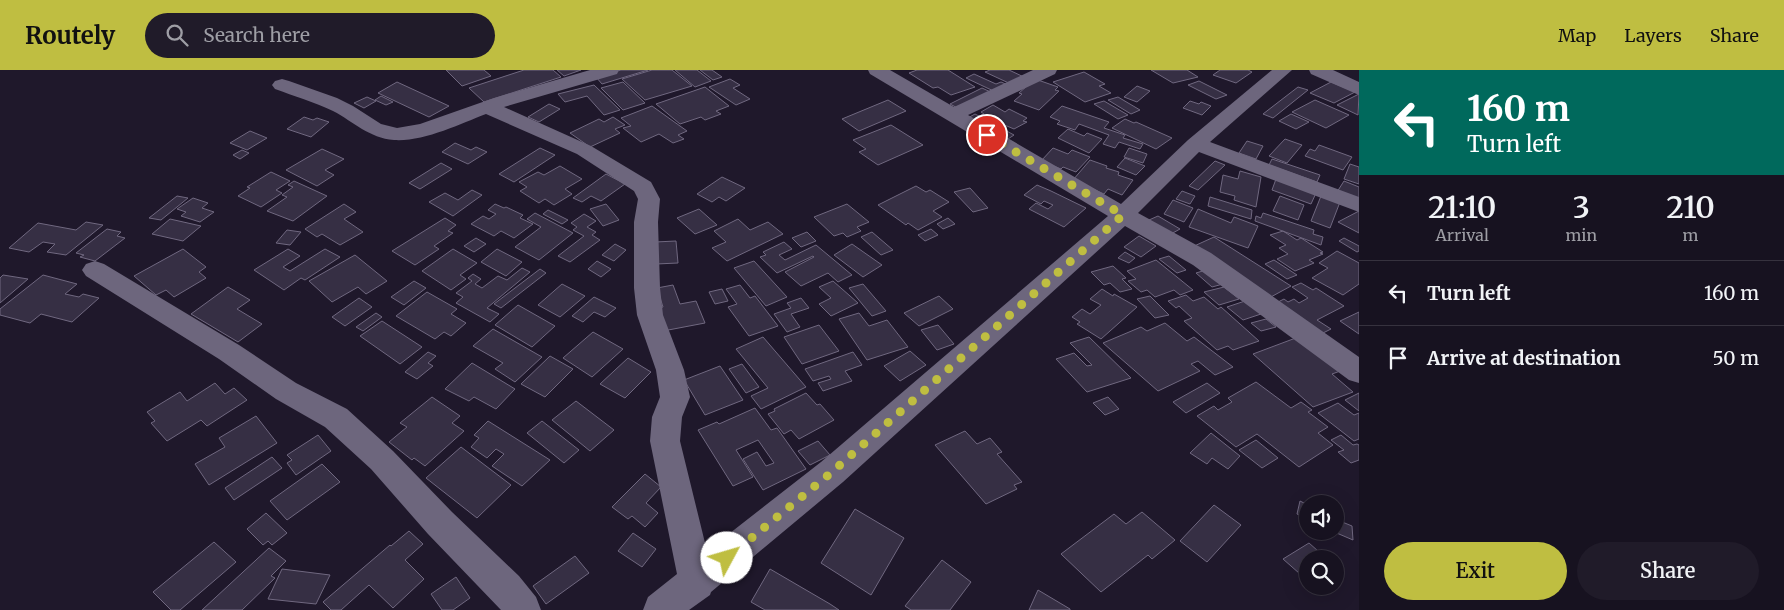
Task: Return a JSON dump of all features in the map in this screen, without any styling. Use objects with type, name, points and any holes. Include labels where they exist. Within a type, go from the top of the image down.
[{"type":"street","points":[[282,85],[339,107],[365,124],[386,134],[402,134],[436,126],[487,107],[610,70]]},
{"type":"street","points":[[877,70],[1123,215],[1202,259],[1359,372]]},
{"type":"street","points":[[953,115],[1048,70]]},
{"type":"street","points":[[662,610],[832,472],[1123,215],[1195,144],[1283,70]]},
{"type":"street","points":[[1318,70],[1359,89]]},
{"type":"street","points":[[487,107],[584,150],[643,187],[649,199],[646,222],[647,288],[650,315],[670,370],[675,397],[667,417],[665,441],[697,583]]},
{"type":"street","points":[[1195,144],[1286,176],[1359,205]]},
{"type":"street","points":[[95,270],[229,352],[286,391],[336,418],[382,460],[440,523],[506,588],[523,610]]},
{"type":"building","points":[[446,70],[484,70],[491,76],[462,86]]},
{"type":"building","points":[[524,70],[553,70],[561,77],[484,102],[469,88]]},
{"type":"building","points":[[557,70],[581,70],[564,76]]},
{"type":"building","points":[[621,70],[648,70],[602,84],[596,77]]},
{"type":"building","points":[[652,70],[672,70],[692,86],[645,100],[622,79]]},
{"type":"building","points":[[675,70],[697,70],[711,81],[695,87]]},
{"type":"building","points":[[700,70],[712,70],[722,77],[713,80]]},
{"type":"building","points":[[917,70],[948,70],[975,87],[951,95],[938,87],[933,88],[909,73]]},
{"type":"building","points":[[990,70],[1009,70],[1026,78],[1013,85],[985,72]]},
{"type":"building","points":[[1151,70],[1187,70],[1198,77],[1173,83]]},
{"type":"building","points":[[1220,70],[1248,70],[1252,72],[1236,83],[1213,75]]},
{"type":"building","points":[[1084,72],[1105,84],[1099,86],[1111,93],[1085,102],[1053,82]]},
{"type":"building","points":[[974,74],[996,84],[1001,82],[1015,88],[1002,95],[966,78]]},
{"type":"building","points":[[730,79],[740,85],[733,88],[750,99],[736,105],[709,87]]},
{"type":"building","points":[[1035,79],[1058,87],[1055,90],[1059,91],[1039,110],[1014,101],[1022,94],[1019,93]]},
{"type":"building","points":[[1199,81],[1227,95],[1216,99],[1188,85]]},
{"type":"building","points":[[397,82],[449,106],[429,117],[378,93]]},
{"type":"building","points":[[623,82],[645,103],[623,110],[601,88]]},
{"type":"building","points":[[1331,82],[1355,92],[1334,103],[1310,93]]},
{"type":"building","points":[[594,85],[620,110],[604,115],[587,96],[565,102],[558,94]]},
{"type":"building","points":[[1137,86],[1150,91],[1137,102],[1124,97]]},
{"type":"building","points":[[705,87],[729,106],[716,111],[721,114],[705,120],[701,117],[680,124],[656,104]]},
{"type":"building","points":[[1298,87],[1308,90],[1273,118],[1263,114]]},
{"type":"building","points":[[982,88],[997,95],[965,112],[950,104]]},
{"type":"building","points":[[1359,94],[1358,115],[1337,105]]},
{"type":"building","points":[[381,96],[393,102],[386,105],[375,100]]},
{"type":"building","points":[[367,97],[376,101],[364,108],[354,103]]},
{"type":"building","points":[[1118,97],[1140,110],[1131,114],[1108,100]]},
{"type":"building","points":[[888,100],[906,111],[859,131],[842,119]]},
{"type":"building","points":[[1315,100],[1349,115],[1326,128],[1292,112]]},
{"type":"building","points":[[1104,101],[1128,115],[1118,119],[1094,104]]},
{"type":"building","points":[[1190,101],[1199,104],[1201,102],[1211,106],[1202,115],[1183,108]]},
{"type":"building","points":[[549,104],[560,109],[539,122],[528,117]]},
{"type":"building","points":[[993,105],[1005,112],[1009,109],[1027,118],[1023,121],[1027,122],[1014,129],[981,115],[984,114],[981,112]]},
{"type":"building","points":[[652,106],[687,131],[678,135],[684,139],[673,143],[659,134],[641,142],[623,128],[631,126],[621,118]]},
{"type":"building","points":[[1062,106],[1109,122],[1104,128],[1125,135],[1123,138],[1143,144],[1140,149],[1119,142],[1115,148],[1103,144],[1109,135],[1079,124],[1075,130],[1057,124],[1060,121],[1050,117]]},
{"type":"building","points":[[975,114],[989,121],[980,126],[966,119]]},
{"type":"building","points":[[1291,114],[1309,122],[1296,129],[1279,121]]},
{"type":"building","points":[[304,117],[313,120],[317,118],[329,122],[311,137],[287,129]]},
{"type":"building","points":[[613,117],[625,125],[615,129],[620,133],[590,147],[570,133],[599,119],[604,122]]},
{"type":"building","points":[[1125,119],[1172,138],[1156,149],[1112,128]]},
{"type":"building","points":[[992,123],[1014,135],[1005,141],[982,129]]},
{"type":"building","points":[[891,125],[923,145],[878,165],[859,152],[866,149],[853,140]]},
{"type":"building","points":[[1068,129],[1084,136],[1087,133],[1102,139],[1089,153],[1058,138]]},
{"type":"building","points":[[250,131],[267,138],[247,150],[230,143]]},
{"type":"building","points":[[1285,139],[1302,145],[1287,163],[1269,156]]},
{"type":"building","points":[[1247,141],[1263,146],[1256,159],[1239,153]]},
{"type":"building","points":[[455,143],[471,150],[476,147],[487,152],[468,164],[442,152]]},
{"type":"building","points":[[1319,145],[1352,157],[1343,170],[1305,156],[1310,149],[1315,151]]},
{"type":"building","points":[[540,148],[555,155],[514,182],[499,174]]},
{"type":"building","points":[[1053,148],[1068,154],[1072,150],[1090,157],[1076,172],[1063,167],[1061,169],[1041,161]]},
{"type":"building","points":[[1129,148],[1147,154],[1143,163],[1124,157]]},
{"type":"building","points":[[322,149],[344,159],[325,170],[334,175],[317,186],[286,170]]},
{"type":"building","points":[[242,150],[249,153],[240,159],[233,155]]},
{"type":"building","points":[[1125,158],[1145,166],[1136,175],[1117,167]]},
{"type":"building","points":[[1272,159],[1320,175],[1317,182],[1269,165]]},
{"type":"building","points":[[1090,160],[1119,172],[1118,175],[1133,180],[1122,195],[1108,189],[1104,194],[1073,180]]},
{"type":"building","points":[[1215,161],[1225,165],[1198,190],[1189,186]]},
{"type":"building","points":[[441,163],[452,169],[420,189],[409,183]]},
{"type":"building","points":[[1350,164],[1359,167],[1359,184],[1344,179]]},
{"type":"building","points":[[560,166],[582,179],[565,189],[572,194],[554,205],[545,199],[539,203],[520,191],[527,187],[519,182],[538,172],[544,175]]},
{"type":"building","points":[[1240,171],[1261,177],[1256,207],[1234,200],[1235,196],[1220,192],[1223,175],[1238,179]]},
{"type":"building","points":[[271,172],[290,181],[276,190],[282,193],[261,207],[238,196],[250,188],[247,187]]},
{"type":"building","points":[[606,174],[625,184],[601,201],[591,196],[582,202],[573,198]]},
{"type":"building","points":[[722,177],[745,188],[726,201],[719,197],[712,202],[697,194]]},
{"type":"building","points":[[1276,179],[1316,193],[1311,204],[1272,190]]},
{"type":"building","points":[[294,181],[327,196],[293,221],[267,211],[287,197],[282,195],[293,187],[288,185]]},
{"type":"building","points":[[1344,181],[1359,187],[1359,200],[1337,192]]},
{"type":"building","points":[[1037,185],[1086,208],[1064,227],[1029,209],[1036,203],[1048,209],[1053,205],[1044,201],[1041,204],[1024,195]]},
{"type":"building","points":[[916,186],[926,192],[930,190],[949,202],[933,211],[942,217],[918,230],[908,223],[906,225],[878,205]]},
{"type":"building","points":[[970,188],[988,208],[973,212],[954,192]]},
{"type":"building","points":[[472,190],[482,195],[453,216],[429,202],[445,193],[458,200]]},
{"type":"building","points":[[1182,191],[1195,196],[1190,204],[1176,199]]},
{"type":"building","points":[[177,196],[188,198],[161,220],[149,218]]},
{"type":"building","points":[[1280,196],[1304,205],[1298,220],[1273,211]]},
{"type":"building","points":[[1321,196],[1340,202],[1330,228],[1311,221]]},
{"type":"building","points":[[1210,197],[1252,210],[1251,219],[1208,206]]},
{"type":"building","points":[[193,198],[208,203],[202,208],[214,212],[200,222],[181,216],[186,212],[177,209]]},
{"type":"building","points":[[1173,200],[1193,208],[1184,222],[1164,214]]},
{"type":"building","points":[[344,204],[356,212],[344,219],[363,232],[340,245],[322,234],[317,237],[305,229]]},
{"type":"building","points":[[495,204],[523,215],[520,218],[533,224],[514,238],[501,231],[494,236],[471,224],[483,216],[489,219],[496,214],[488,210]]},
{"type":"building","points":[[606,204],[619,220],[603,226],[590,209]]},
{"type":"building","points":[[847,204],[869,222],[857,227],[861,231],[847,237],[843,233],[834,236],[814,217]]},
{"type":"building","points":[[699,209],[717,225],[695,234],[677,218]]},
{"type":"building","points":[[1198,209],[1231,223],[1234,217],[1258,226],[1248,248],[1189,227]]},
{"type":"building","points":[[548,210],[568,220],[562,224],[543,214]]},
{"type":"building","points":[[1359,211],[1359,233],[1338,222]]},
{"type":"building","points":[[535,213],[573,233],[539,260],[515,247],[541,227],[527,219]]},
{"type":"building","points":[[1263,213],[1314,230],[1313,234],[1323,237],[1321,245],[1255,221],[1256,216],[1261,218]]},
{"type":"building","points":[[584,214],[596,221],[587,227],[596,232],[592,235],[600,240],[570,262],[558,256],[584,236],[573,230],[577,227],[571,223]]},
{"type":"building","points":[[1158,216],[1180,229],[1171,234],[1149,220]]},
{"type":"building","points":[[445,218],[456,225],[448,231],[453,233],[434,246],[439,249],[415,265],[392,251]]},
{"type":"building","points":[[948,218],[955,224],[943,229],[937,224]]},
{"type":"building","points":[[170,219],[201,226],[183,241],[152,234]]},
{"type":"building","points":[[738,219],[750,230],[768,222],[783,234],[727,261],[712,248],[726,242],[714,231]]},
{"type":"building","points":[[86,222],[103,225],[66,255],[47,252],[55,244],[43,242],[29,252],[9,248],[38,223],[76,230]]},
{"type":"building","points":[[107,229],[121,232],[117,236],[125,238],[95,261],[80,257],[84,255],[76,253]]},
{"type":"building","points":[[931,229],[938,235],[925,241],[918,235]]},
{"type":"building","points":[[287,230],[301,232],[290,245],[276,243]]},
{"type":"building","points":[[1283,231],[1297,240],[1301,238],[1323,252],[1320,253],[1323,254],[1309,260],[1314,263],[1295,271],[1277,259],[1288,254],[1279,248],[1286,245],[1270,235]]},
{"type":"building","points":[[807,232],[816,241],[801,247],[792,238]]},
{"type":"building","points":[[872,232],[893,250],[881,255],[861,237]]},
{"type":"building","points":[[1139,236],[1156,246],[1141,257],[1124,247]]},
{"type":"building","points":[[1214,237],[1291,286],[1269,298],[1192,247]]},
{"type":"building","points":[[476,238],[486,244],[474,252],[464,246]]},
{"type":"building","points":[[1344,238],[1359,246],[1359,251],[1357,252],[1339,241]]},
{"type":"building","points":[[676,241],[678,263],[656,264],[655,242]]},
{"type":"building","points":[[784,242],[792,249],[779,255],[785,260],[816,245],[852,275],[838,282],[828,273],[801,286],[785,272],[813,256],[777,273],[760,257],[766,255],[763,252]]},
{"type":"building","points":[[615,244],[626,250],[614,261],[602,255]]},
{"type":"building","points":[[852,244],[882,265],[863,277],[834,255]]},
{"type":"building","points":[[183,249],[206,267],[199,272],[206,278],[174,297],[166,290],[156,295],[134,276]]},
{"type":"building","points":[[288,249],[300,256],[283,267],[290,271],[325,249],[340,257],[305,280],[301,278],[284,290],[254,270]]},
{"type":"building","points":[[453,249],[477,263],[460,275],[466,279],[451,290],[422,271]]},
{"type":"building","points":[[497,249],[522,262],[506,276],[481,262]]},
{"type":"building","points":[[1337,251],[1359,263],[1359,284],[1343,295],[1312,278],[1328,268],[1319,263]]},
{"type":"building","points":[[1125,252],[1135,258],[1129,263],[1118,258]]},
{"type":"building","points":[[355,255],[387,281],[366,294],[358,287],[332,302],[309,281]]},
{"type":"building","points":[[1169,256],[1186,270],[1177,273],[1159,259]]},
{"type":"building","points":[[1156,260],[1193,290],[1180,295],[1174,290],[1155,297],[1147,290],[1141,292],[1128,281],[1136,279],[1127,271]]},
{"type":"building","points":[[1274,260],[1297,275],[1287,279],[1265,264]]},
{"type":"building","points":[[597,261],[611,269],[601,277],[588,269]]},
{"type":"building","points":[[754,261],[787,297],[766,306],[734,268]]},
{"type":"building","points":[[1113,266],[1126,278],[1122,279],[1132,289],[1120,292],[1110,283],[1104,285],[1091,272]]},
{"type":"building","points":[[522,268],[530,272],[487,308],[499,314],[490,322],[456,303],[463,297],[456,293],[472,281],[468,278],[473,274],[481,279],[475,284],[482,288],[498,276],[507,280]]},
{"type":"building","points":[[540,269],[546,273],[501,308],[494,304]]},
{"type":"building","points":[[1206,270],[1223,284],[1212,287],[1196,273]]},
{"type":"building","points":[[3,275],[28,279],[0,303],[0,278]]},
{"type":"building","points":[[43,275],[77,284],[65,294],[79,297],[83,294],[99,298],[72,322],[41,314],[30,323],[0,315],[0,309]]},
{"type":"building","points":[[414,281],[426,288],[404,305],[391,297]]},
{"type":"building","points":[[833,281],[858,303],[831,316],[819,304],[831,298],[819,287]]},
{"type":"building","points":[[1301,283],[1313,290],[1316,288],[1344,306],[1317,320],[1331,329],[1319,335],[1274,304],[1284,299],[1288,302],[1294,299],[1299,303],[1308,298],[1292,287]]},
{"type":"building","points":[[562,284],[585,296],[560,317],[538,305]]},
{"type":"building","points":[[863,284],[886,311],[872,316],[849,288]]},
{"type":"building","points":[[673,285],[680,304],[696,301],[705,323],[663,331],[656,309],[663,307],[657,288]]},
{"type":"building","points":[[740,285],[750,298],[755,296],[778,326],[749,336],[728,307],[737,304],[726,289]]},
{"type":"building","points":[[228,287],[250,300],[237,309],[262,324],[238,342],[191,314]]},
{"type":"building","points":[[1224,287],[1239,299],[1219,305],[1204,292]]},
{"type":"building","points":[[722,289],[728,301],[715,304],[709,292]]},
{"type":"building","points":[[1102,289],[1137,307],[1101,339],[1077,324],[1080,322],[1072,317],[1082,309],[1090,314],[1101,305],[1090,299]]},
{"type":"building","points":[[427,292],[457,309],[451,314],[466,323],[451,336],[444,332],[435,339],[396,316]]},
{"type":"building","points":[[1186,295],[1193,301],[1204,297],[1218,309],[1221,307],[1259,341],[1233,350],[1228,346],[1217,350],[1184,321],[1192,318],[1179,306],[1176,308],[1168,301]]},
{"type":"building","points":[[939,296],[953,309],[919,326],[904,313]]},
{"type":"building","points":[[1150,296],[1169,315],[1155,318],[1137,299]]},
{"type":"building","points":[[594,297],[616,308],[605,317],[594,312],[583,322],[572,316]]},
{"type":"building","points":[[359,298],[372,307],[345,326],[332,317]]},
{"type":"building","points":[[801,298],[809,308],[791,314],[800,327],[787,332],[774,314],[791,308],[787,303]]},
{"type":"building","points":[[1245,301],[1261,314],[1243,320],[1227,307]]},
{"type":"building","points":[[518,305],[555,326],[532,347],[495,325]]},
{"type":"building","points":[[1359,312],[1359,334],[1340,321]]},
{"type":"building","points":[[376,313],[382,317],[363,331],[356,327]]},
{"type":"building","points":[[859,313],[869,326],[887,320],[908,347],[867,360],[839,319]]},
{"type":"building","points":[[1266,319],[1276,327],[1261,331],[1251,323]]},
{"type":"building","points":[[382,321],[422,347],[400,364],[360,336]]},
{"type":"building","points":[[1165,323],[1187,341],[1194,337],[1233,367],[1215,375],[1198,361],[1191,364],[1200,371],[1158,391],[1103,343],[1141,327],[1147,331]]},
{"type":"building","points":[[819,325],[839,351],[802,364],[784,337]]},
{"type":"building","points":[[938,325],[954,344],[937,350],[921,330]]},
{"type":"building","points":[[493,329],[542,357],[515,382],[495,369],[503,363],[473,346]]},
{"type":"building","points":[[593,332],[623,349],[592,377],[563,358]]},
{"type":"building","points":[[1301,336],[1343,370],[1332,374],[1353,392],[1313,407],[1253,354]]},
{"type":"building","points":[[763,337],[806,387],[761,409],[751,396],[768,388],[736,349]]},
{"type":"building","points":[[1089,337],[1131,378],[1087,392],[1056,359],[1074,353],[1087,366],[1092,365],[1070,343]]},
{"type":"building","points":[[910,351],[926,365],[900,381],[884,366]]},
{"type":"building","points":[[428,352],[436,356],[428,363],[433,366],[417,379],[405,372]]},
{"type":"building","points":[[853,352],[862,365],[845,371],[852,381],[823,391],[818,383],[831,379],[829,376],[813,381],[805,369]]},
{"type":"building","points":[[550,356],[573,369],[545,397],[521,384]]},
{"type":"building","points":[[628,358],[651,372],[625,398],[600,384]]},
{"type":"building","points":[[472,363],[515,389],[496,409],[474,397],[469,401],[445,389]]},
{"type":"building","points":[[742,364],[759,387],[746,393],[729,369]]},
{"type":"building","points":[[720,366],[743,400],[705,415],[684,380]]},
{"type":"building","points":[[1256,382],[1291,408],[1301,402],[1312,410],[1308,412],[1328,427],[1318,433],[1333,445],[1299,467],[1257,434],[1236,447],[1197,416],[1214,406],[1218,410],[1232,402],[1228,398]]},
{"type":"building","points":[[215,383],[225,394],[234,388],[247,400],[207,426],[201,420],[167,441],[151,423],[155,421],[147,412],[180,392],[187,401]]},
{"type":"building","points":[[1207,383],[1220,393],[1186,413],[1173,402]]},
{"type":"building","points":[[806,393],[817,405],[820,404],[834,420],[799,439],[791,430],[784,434],[768,414]]},
{"type":"building","points":[[1359,393],[1359,411],[1345,400]]},
{"type":"building","points":[[432,397],[460,416],[452,423],[464,431],[425,466],[414,458],[412,460],[389,442],[407,427],[400,423]]},
{"type":"building","points":[[1108,397],[1119,409],[1105,415],[1093,403]]},
{"type":"building","points":[[576,401],[614,430],[590,451],[552,420]]},
{"type":"building","points":[[1338,403],[1354,415],[1359,413],[1359,439],[1354,441],[1318,413]]},
{"type":"building","points":[[755,408],[771,430],[777,428],[806,469],[763,490],[743,459],[757,452],[766,466],[774,463],[758,440],[736,450],[753,477],[733,486],[698,430],[717,422],[719,424]]},
{"type":"building","points":[[256,416],[277,443],[209,485],[195,464],[225,447],[219,438]]},
{"type":"building","points":[[488,421],[550,460],[522,486],[492,466],[504,454],[496,449],[487,458],[471,447],[479,438],[474,435]]},
{"type":"building","points":[[542,421],[579,450],[564,463],[527,433]]},
{"type":"building","points":[[965,431],[977,444],[990,438],[1002,452],[997,454],[1022,482],[1014,485],[1017,489],[986,504],[935,445]]},
{"type":"building","points":[[1211,433],[1240,456],[1228,469],[1212,458],[1207,464],[1190,453]]},
{"type":"building","points":[[318,435],[331,451],[296,475],[287,463],[292,460],[287,455]]},
{"type":"building","points":[[1341,435],[1353,445],[1359,445],[1359,460],[1351,463],[1338,452],[1344,450],[1331,440]]},
{"type":"building","points":[[1256,440],[1278,458],[1262,468],[1239,450]]},
{"type":"building","points":[[818,441],[830,455],[810,465],[798,451]]},
{"type":"building","points":[[461,447],[511,485],[477,518],[426,478]]},
{"type":"building","points":[[272,457],[282,468],[234,500],[225,488]]},
{"type":"building","points":[[322,464],[340,482],[287,520],[270,501]]},
{"type":"building","points":[[645,474],[661,487],[646,503],[658,513],[645,527],[632,516],[628,519],[612,507]]},
{"type":"building","points":[[1214,505],[1241,525],[1207,562],[1180,541]]},
{"type":"building","points":[[855,509],[904,538],[871,595],[821,563]]},
{"type":"building","points":[[1142,512],[1175,540],[1152,559],[1148,555],[1101,592],[1061,554],[1114,514],[1126,524]]},
{"type":"building","points":[[266,513],[287,533],[272,545],[268,541],[263,545],[247,529]]},
{"type":"building","points":[[1344,523],[1352,526],[1353,540],[1344,536]]},
{"type":"building","points":[[409,531],[423,544],[405,560],[424,579],[393,608],[369,585],[341,610],[331,610],[323,602],[390,545]]},
{"type":"building","points":[[633,533],[656,549],[642,567],[618,551]]},
{"type":"building","points":[[214,542],[236,562],[180,610],[171,610],[153,592]]},
{"type":"building","points":[[1309,543],[1317,550],[1299,550],[1299,573],[1283,559]]},
{"type":"building","points":[[269,548],[286,561],[271,576],[275,578],[242,610],[202,610]]},
{"type":"building","points":[[575,556],[589,573],[546,604],[533,586]]},
{"type":"building","points":[[942,560],[971,582],[950,610],[911,610],[905,606]]},
{"type":"building","points":[[282,569],[330,575],[316,604],[268,599]]},
{"type":"building","points":[[770,569],[839,610],[765,610],[751,602]]},
{"type":"building","points":[[456,577],[470,598],[453,610],[442,610],[431,594]]},
{"type":"building","points":[[1038,590],[1070,609],[1070,610],[1029,610]]},
{"type":"route","points":[[727,558],[832,472],[1123,215],[987,135]]}]
